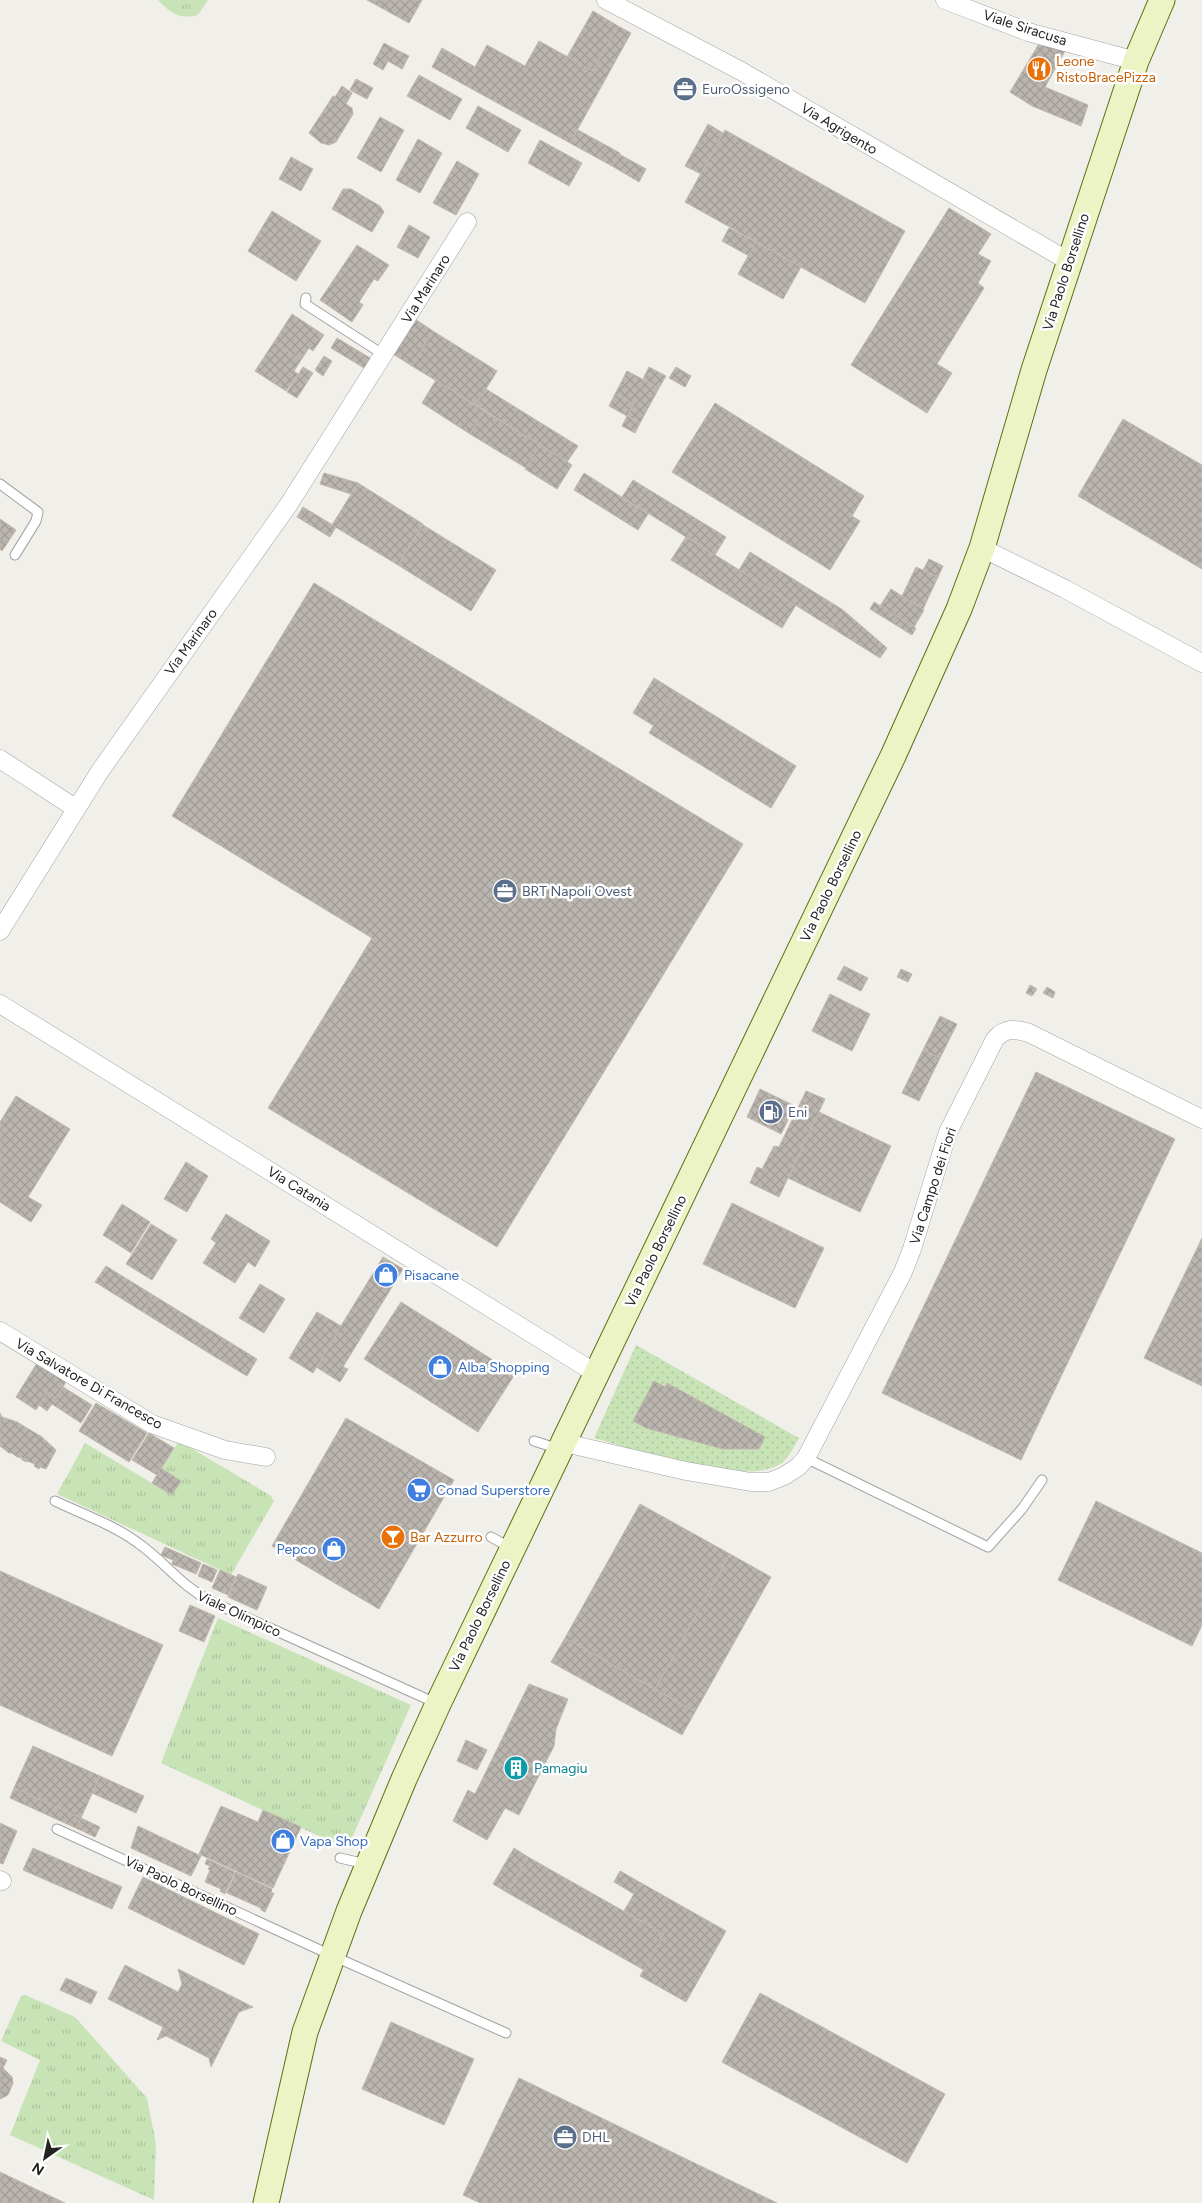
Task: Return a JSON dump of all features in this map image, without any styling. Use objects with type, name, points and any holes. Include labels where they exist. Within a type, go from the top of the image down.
[{"type":"main road","name":"Via Paolo Borsellino","points":[[266,2203],[305,2032],[368,1865],[438,1704],[893,756],[959,609],[982,548],[1034,370],[1136,60],[1162,0]]},
{"type":"street","name":"Via Agrigento","points":[[606,0],[741,70],[1070,262]]},
{"type":"street","name":"Viale Siracusa","points":[[945,0],[1028,32],[1136,60]]},
{"type":"street","name":"Via Marinaro","points":[[0,931],[75,808],[192,638],[289,504],[385,355],[467,222]]},
{"type":"street","points":[[982,548],[1064,588],[1202,663]]},
{"type":"street","points":[[0,759],[75,808]]},
{"type":"street","name":"Via Catania","points":[[0,1004],[597,1374]]},
{"type":"street","name":"Via Campo dei Fiori","points":[[563,1446],[751,1482],[769,1482],[784,1476],[798,1467],[806,1458],[910,1257],[948,1132],[1000,1033],[1012,1029],[1029,1033],[1202,1119]]},
{"type":"street","name":"Via Salvatore Di Francesco","points":[[0,1331],[152,1424],[225,1450],[266,1457]]},
{"type":"lane","points":[[306,298],[305,304],[385,355]]},
{"type":"lane","points":[[0,484],[38,512],[36,521],[15,555]]},
{"type":"lane","points":[[534,1441],[563,1446]]},
{"type":"lane","points":[[806,1458],[988,1547],[1022,1509],[1042,1480]]},
{"type":"lane","name":"Viale Olimpico","points":[[55,1502],[128,1536],[140,1544],[181,1583],[210,1601],[438,1704]]},
{"type":"lane","points":[[491,1537],[513,1549]]},
{"type":"lane","name":"Via Paolo Borsellino","points":[[57,1829],[333,1956],[506,2032]]},
{"type":"lane","points":[[340,1858],[368,1865]]},
{"type":"green space","points":[[158,0],[208,0],[198,15],[186,17],[171,12]]},
{"type":"green space","points":[[636,1345],[799,1438],[788,1456],[784,1461],[768,1469],[746,1472],[720,1470],[663,1458],[594,1438]]},
{"type":"green space","points":[[179,1441],[270,1495],[274,1501],[231,1575],[57,1494],[85,1443],[172,1495],[180,1481],[161,1468]]},
{"type":"green space","points":[[218,1618],[411,1705],[347,1849],[161,1763]]},
{"type":"green space","points":[[25,1995],[75,2017],[147,2098],[156,2144],[154,2200],[10,2135],[40,2060],[1,2041],[21,1996]]},
{"type":"building","points":[[367,0],[422,0],[409,23]]},
{"type":"building","points":[[593,11],[618,26],[593,71],[567,57]]},
{"type":"building","points":[[618,26],[631,33],[570,143],[432,67],[442,48],[475,67],[487,45],[525,66],[539,41],[593,71]]},
{"type":"building","name":"Leone RistoBracePizza","points":[[1040,42],[1065,51],[1045,87],[1088,105],[1081,126],[1032,106],[1010,92]]},
{"type":"building","points":[[384,43],[395,49],[383,70],[373,64]]},
{"type":"building","points":[[395,49],[409,56],[402,69],[388,61]]},
{"type":"building","points":[[419,75],[462,99],[450,120],[407,96]]},
{"type":"building","points":[[356,79],[373,88],[367,99],[350,90]]},
{"type":"building","points":[[342,86],[352,93],[346,104],[352,108],[353,114],[336,142],[329,145],[321,143],[309,133],[333,96],[335,97]]},
{"type":"building","points":[[478,106],[521,130],[508,152],[466,128]]},
{"type":"building","points":[[380,117],[404,130],[381,172],[357,158]]},
{"type":"building","points":[[708,124],[723,133],[701,174],[685,166]]},
{"type":"building","points":[[578,130],[620,153],[612,166],[570,143]]},
{"type":"building","points":[[725,130],[905,231],[865,303],[685,202]]},
{"type":"building","points":[[418,139],[442,153],[420,193],[396,180]]},
{"type":"building","points":[[540,140],[582,163],[569,186],[528,163]]},
{"type":"building","points":[[619,154],[646,169],[639,182],[612,166]]},
{"type":"building","points":[[291,157],[313,169],[301,191],[279,179]]},
{"type":"building","points":[[457,161],[479,174],[456,215],[433,203]]},
{"type":"building","points":[[343,189],[351,189],[380,206],[384,212],[372,232],[332,209]]},
{"type":"building","points":[[949,208],[991,234],[978,254],[991,261],[978,283],[984,288],[937,364],[952,373],[927,413],[851,365]]},
{"type":"building","points":[[272,211],[321,241],[296,281],[248,251]]},
{"type":"building","points":[[409,225],[430,237],[418,258],[397,247]]},
{"type":"building","points":[[729,228],[756,242],[749,256],[722,241]]},
{"type":"building","points":[[756,242],[801,267],[783,299],[738,274]]},
{"type":"building","points":[[357,245],[389,265],[378,281],[374,279],[359,302],[363,305],[352,322],[320,300]]},
{"type":"building","points":[[292,314],[324,335],[313,351],[309,348],[301,360],[274,342]]},
{"type":"building","points":[[415,319],[433,331],[412,366],[393,354]]},
{"type":"building","points":[[433,331],[497,371],[476,405],[412,366]]},
{"type":"building","points":[[337,338],[370,358],[364,368],[331,348]]},
{"type":"building","points":[[274,342],[301,360],[294,371],[298,374],[286,391],[255,371]]},
{"type":"building","points":[[324,356],[332,361],[323,376],[315,370]]},
{"type":"building","points":[[303,367],[313,373],[297,398],[287,392]]},
{"type":"building","points":[[649,367],[666,376],[659,388],[643,379]]},
{"type":"building","points":[[676,367],[691,376],[685,387],[669,378]]},
{"type":"building","points":[[627,371],[659,388],[640,423],[627,416],[634,404],[615,394]]},
{"type":"building","points":[[436,380],[484,411],[470,434],[422,403]]},
{"type":"building","points":[[486,389],[578,446],[567,462],[476,405]]},
{"type":"building","points":[[615,394],[634,404],[627,416],[609,406]]},
{"type":"building","points":[[715,403],[864,496],[852,516],[860,521],[830,570],[672,472]]},
{"type":"building","points":[[484,411],[540,445],[526,468],[470,434]]},
{"type":"building","points":[[627,416],[640,423],[635,433],[622,426]]},
{"type":"building","points":[[1123,419],[1202,465],[1202,569],[1078,496]]},
{"type":"building","points":[[540,445],[572,465],[557,489],[525,469]]},
{"type":"building","points":[[324,473],[358,483],[351,494],[320,484]]},
{"type":"building","points":[[584,473],[648,514],[638,530],[574,490]]},
{"type":"building","points":[[633,480],[726,537],[715,555],[622,497]]},
{"type":"building","points":[[358,483],[423,524],[398,565],[332,525]]},
{"type":"building","points":[[303,507],[336,527],[330,537],[297,517]]},
{"type":"building","points":[[0,519],[16,530],[2,551],[0,549]]},
{"type":"building","points":[[423,525],[496,570],[471,611],[398,565]]},
{"type":"building","points":[[686,537],[796,605],[782,628],[671,560]]},
{"type":"building","points":[[750,552],[843,610],[832,628],[739,570]]},
{"type":"building","points":[[929,559],[943,566],[938,577],[923,570]]},
{"type":"building","points":[[916,567],[938,577],[923,609],[902,596]]},
{"type":"building","name":"BRT Napoli Ovest","points":[[314,583],[743,844],[497,1247],[268,1108],[372,938],[172,816]]},
{"type":"building","points":[[891,589],[924,610],[914,627],[880,606]]},
{"type":"building","points":[[874,602],[916,628],[912,635],[870,609]]},
{"type":"building","points":[[843,610],[887,648],[880,658],[832,628]]},
{"type":"building","points":[[654,678],[675,691],[654,726],[633,713]]},
{"type":"building","points":[[675,691],[796,766],[771,808],[649,733]]},
{"type":"building","points":[[844,966],[868,978],[861,991],[837,979]]},
{"type":"building","points":[[901,969],[912,974],[908,982],[897,977]]},
{"type":"building","points":[[1030,985],[1037,989],[1032,996],[1026,993]]},
{"type":"building","points":[[1047,987],[1055,992],[1053,998],[1043,993]]},
{"type":"building","points":[[830,994],[870,1014],[852,1051],[812,1031]]},
{"type":"building","points":[[940,1016],[957,1024],[940,1058],[923,1050]]},
{"type":"building","points":[[923,1050],[940,1058],[919,1101],[902,1093]]},
{"type":"building","points":[[1036,1072],[1175,1139],[1021,1460],[882,1393]]},
{"type":"building","name":"Eni","points":[[760,1089],[795,1106],[781,1134],[747,1117]]},
{"type":"building","points":[[806,1091],[825,1099],[779,1197],[750,1183],[757,1167],[762,1169],[774,1146],[779,1147]]},
{"type":"building","points":[[16,1096],[70,1129],[28,1197],[42,1205],[31,1222],[0,1202],[0,1122]]},
{"type":"building","points":[[819,1112],[891,1146],[860,1212],[788,1178]]},
{"type":"building","points":[[186,1162],[208,1176],[187,1212],[164,1199]]},
{"type":"building","points":[[732,1203],[824,1248],[795,1308],[703,1264]]},
{"type":"building","points":[[122,1204],[150,1222],[131,1253],[103,1235]]},
{"type":"building","points":[[226,1214],[270,1241],[255,1267],[248,1262],[235,1283],[203,1263],[216,1243],[211,1239]]},
{"type":"building","points":[[151,1224],[177,1240],[152,1280],[126,1264]]},
{"type":"building","points":[[1202,1238],[1202,1386],[1144,1358]]},
{"type":"building","points":[[383,1257],[403,1269],[343,1367],[348,1369],[340,1382],[316,1367]]},
{"type":"building","points":[[106,1266],[153,1295],[143,1312],[95,1282]]},
{"type":"building","points":[[260,1284],[285,1299],[264,1333],[239,1318]]},
{"type":"building","points":[[153,1295],[223,1338],[212,1355],[143,1312]]},
{"type":"building","name":"Alba Shopping","points":[[401,1302],[515,1374],[478,1432],[364,1359]]},
{"type":"building","points":[[317,1312],[341,1326],[313,1373],[289,1358]]},
{"type":"building","points":[[223,1338],[257,1359],[247,1376],[212,1355]]},
{"type":"building","points":[[37,1363],[66,1382],[56,1398],[47,1392],[36,1410],[16,1397]]},
{"type":"building","points":[[654,1381],[665,1387],[667,1383],[765,1437],[759,1449],[723,1449],[646,1428],[633,1421]]},
{"type":"building","points":[[63,1387],[92,1405],[81,1423],[52,1404],[47,1411],[39,1405],[47,1392],[56,1398]]},
{"type":"building","points":[[96,1403],[147,1433],[129,1462],[79,1431]]},
{"type":"building","points":[[0,1413],[2,1417],[17,1422],[42,1437],[56,1450],[46,1469],[40,1467],[39,1469],[34,1466],[35,1464],[26,1462],[21,1459],[23,1458],[9,1453],[0,1446]]},
{"type":"building","points":[[346,1418],[454,1480],[379,1609],[272,1546]]},
{"type":"building","points":[[149,1433],[174,1448],[157,1475],[132,1460]]},
{"type":"building","points":[[161,1468],[181,1481],[172,1495],[152,1483]]},
{"type":"building","points":[[1096,1501],[1202,1553],[1202,1625],[1192,1646],[1058,1580]]},
{"type":"building","points":[[640,1504],[730,1554],[655,1689],[565,1638]]},
{"type":"building","points":[[165,1547],[201,1563],[196,1574],[172,1564],[173,1560],[161,1555]]},
{"type":"building","points":[[730,1554],[771,1577],[695,1712],[655,1689]]},
{"type":"building","points":[[203,1564],[217,1570],[212,1582],[198,1576]]},
{"type":"building","points":[[220,1570],[236,1577],[228,1595],[212,1588]]},
{"type":"building","points":[[0,1571],[163,1645],[112,1756],[0,1705]]},
{"type":"building","points":[[238,1574],[267,1587],[257,1610],[228,1597]]},
{"type":"building","points":[[190,1605],[215,1616],[204,1642],[179,1631]]},
{"type":"building","points":[[565,1638],[695,1712],[682,1735],[551,1662]]},
{"type":"building","name":"Pamagiu","points":[[529,1684],[568,1699],[556,1729],[554,1746],[519,1815],[505,1808],[487,1840],[453,1821],[468,1790],[475,1794]]},
{"type":"building","points":[[466,1740],[487,1750],[477,1770],[457,1761]]},
{"type":"building","points":[[33,1746],[100,1776],[81,1818],[14,1788]]},
{"type":"building","points":[[100,1776],[144,1796],[136,1813],[92,1793]]},
{"type":"building","points":[[14,1788],[81,1818],[76,1828],[10,1798]]},
{"type":"building","points":[[221,1806],[258,1822],[263,1810],[301,1827],[273,1888],[199,1854]]},
{"type":"building","points":[[81,1818],[100,1827],[95,1837],[76,1828]]},
{"type":"building","points":[[0,1823],[17,1831],[3,1864],[0,1863]]},
{"type":"building","points":[[138,1826],[201,1856],[191,1876],[131,1848]]},
{"type":"building","points":[[33,1848],[122,1887],[112,1909],[23,1870]]},
{"type":"building","points":[[514,1848],[528,1857],[508,1893],[493,1884]]},
{"type":"building","points":[[528,1857],[664,1934],[644,1970],[508,1893]]},
{"type":"building","points":[[207,1859],[235,1872],[225,1894],[220,1891],[221,1889],[205,1882],[210,1870],[208,1869],[210,1866],[205,1864]]},
{"type":"building","points":[[620,1871],[726,1931],[686,2002],[640,1976],[664,1934],[624,1911],[634,1894],[614,1882]]},
{"type":"building","points":[[236,1872],[272,1889],[271,1893],[274,1893],[265,1912],[261,1908],[227,1893]]},
{"type":"building","points":[[143,1877],[259,1934],[244,1965],[128,1908]]},
{"type":"building","points":[[125,1965],[178,1992],[182,1984],[178,1969],[253,2007],[239,2012],[211,2067],[209,2058],[166,2036],[157,2040],[163,2027],[108,1999]]},
{"type":"building","points":[[66,1978],[97,1992],[91,2004],[60,1990]]},
{"type":"building","points":[[760,1993],[945,2094],[907,2163],[722,2062]]},
{"type":"building","points":[[391,2022],[474,2059],[444,2125],[362,2089]]},
{"type":"building","points":[[0,2057],[7,2060],[3,2068],[12,2077],[13,2083],[8,2095],[0,2099]]},
{"type":"building","name":"DHL","points":[[519,2078],[777,2203],[480,2203],[463,2195]]},
{"type":"building","points":[[0,2172],[65,2203],[0,2203]]},
{"type":"place","name":"Leone RistoBracePizza","points":[[1039,69]]},
{"type":"place","name":"EuroOssigeno","points":[[685,89]]},
{"type":"place","name":"BRT Napoli Ovest","points":[[505,891]]},
{"type":"place","name":"Eni","points":[[771,1112]]},
{"type":"place","name":"Pisacane","points":[[386,1275]]},
{"type":"place","name":"Alba Shopping","points":[[440,1367]]},
{"type":"place","name":"Conad Superstore","points":[[419,1490]]},
{"type":"place","name":"Bar Azzurro","points":[[393,1537]]},
{"type":"place","name":"Pepco","points":[[334,1549]]},
{"type":"place","name":"Pamagiu","points":[[516,1768]]},
{"type":"place","name":"Vapa Shop","points":[[283,1841]]},
{"type":"place","name":"DHL","points":[[565,2137]]}]
